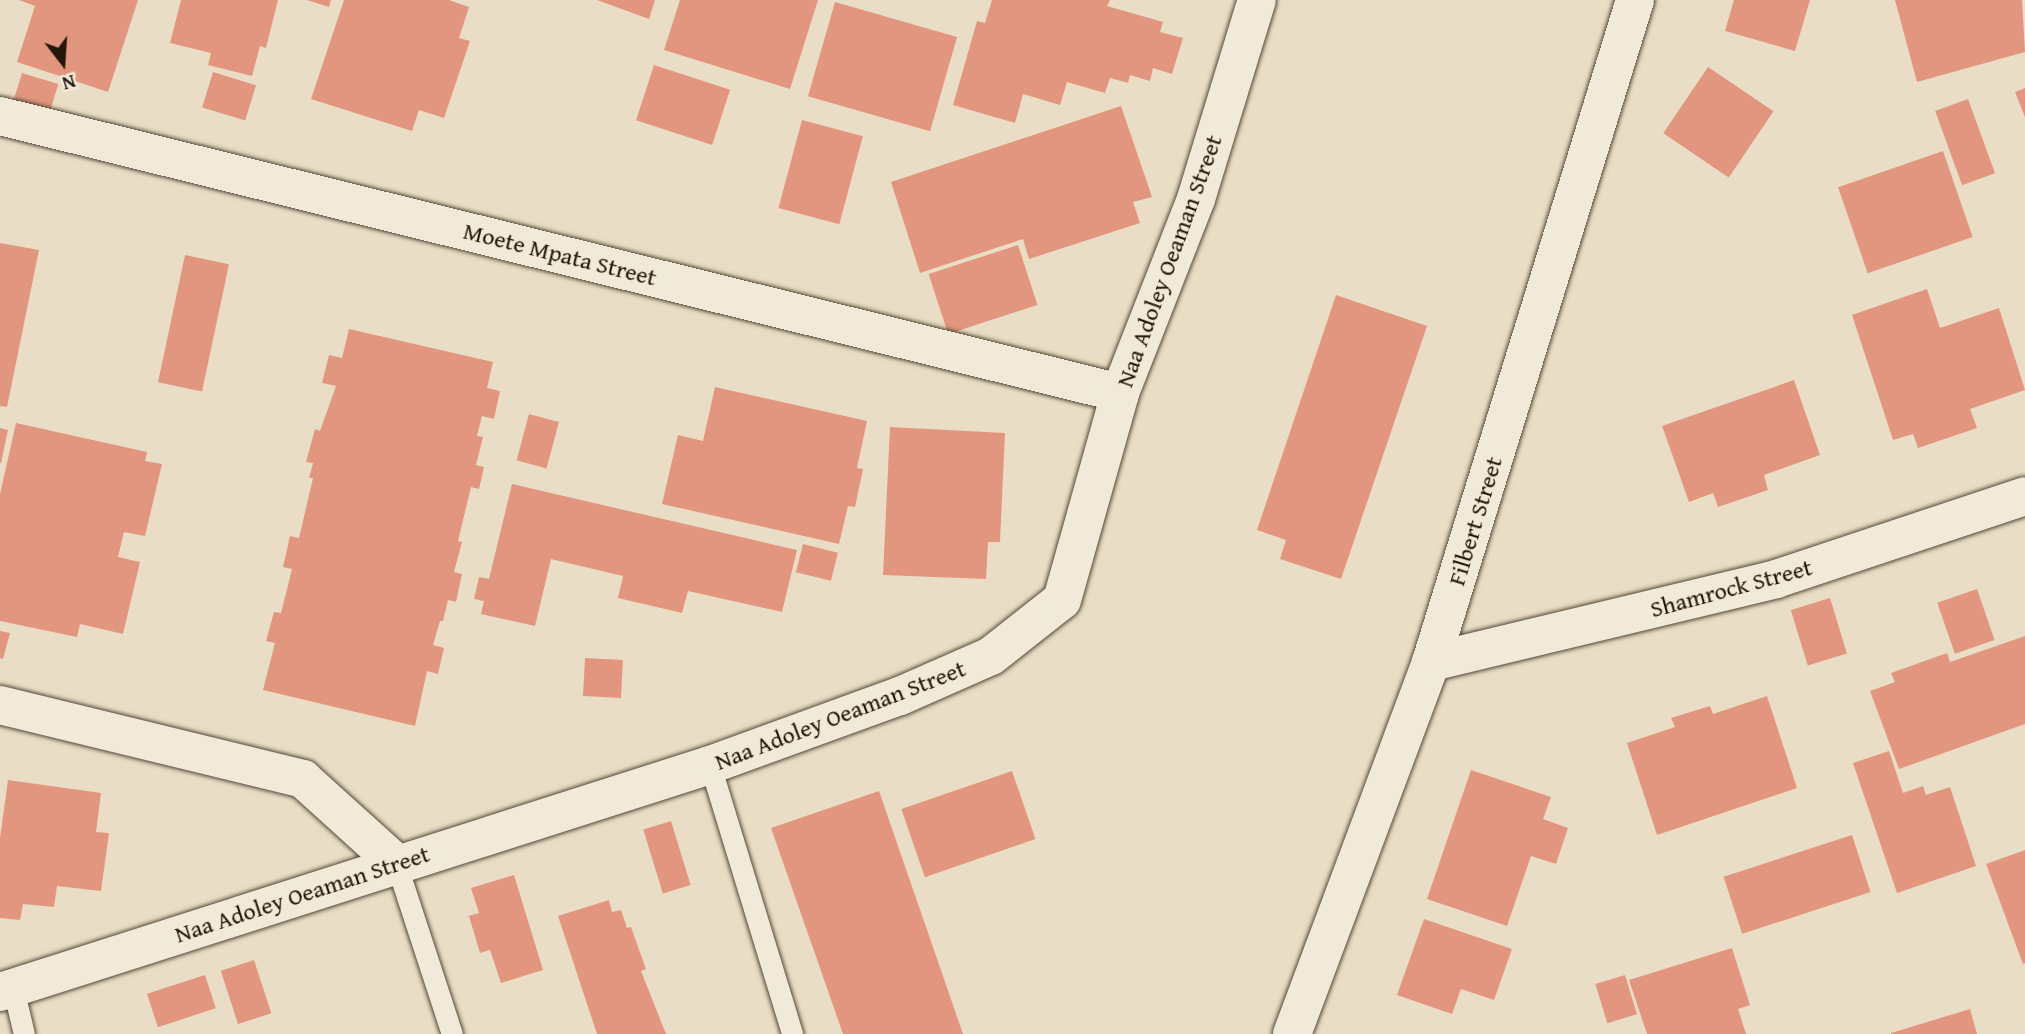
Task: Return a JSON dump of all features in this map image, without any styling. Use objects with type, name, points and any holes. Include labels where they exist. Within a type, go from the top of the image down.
[{"type":"street","name":"Naa Adoley Oeaman Street","points":[[6,990],[396,863],[710,765],[900,696],[991,656],[1062,600],[1120,393],[1196,199],[1257,0]]},
{"type":"street","name":"Filbert Street","points":[[1292,1034],[1431,662],[1635,0]]},
{"type":"street","name":"Moete Mpata Street","points":[[0,116],[1120,393]]},
{"type":"street","name":"Shamrock Street","points":[[1431,662],[1776,579],[2025,496]]},
{"type":"street","points":[[0,705],[303,779],[396,863]]},
{"type":"lane","points":[[710,765],[792,1034]]},
{"type":"lane","points":[[396,863],[452,1034]]},
{"type":"lane","points":[[6,990],[24,1034]]},
{"type":"building","points":[[19,0],[138,0],[108,92],[17,62],[35,6]]},
{"type":"building","points":[[181,0],[278,0],[266,48],[260,46],[252,76],[208,65],[211,53],[170,43]]},
{"type":"building","points":[[307,0],[331,0],[329,7]]},
{"type":"building","points":[[344,0],[449,0],[469,7],[459,38],[470,41],[444,118],[419,110],[412,131],[311,99]]},
{"type":"building","points":[[597,0],[655,0],[649,19]]},
{"type":"building","points":[[680,0],[818,0],[790,89],[664,50]]},
{"type":"building","points":[[992,0],[1110,0],[1107,6],[1163,22],[1160,32],[1183,38],[1172,74],[1153,68],[1150,81],[1130,75],[1128,83],[1110,78],[1105,93],[1067,82],[1060,105],[1023,94],[1015,123],[953,105],[977,21],[985,23]]},
{"type":"building","points":[[1734,0],[1810,0],[1795,51],[1725,31]]},
{"type":"building","points":[[1895,0],[2022,0],[2025,52],[1917,82]]},
{"type":"building","points":[[835,2],[957,37],[930,131],[808,96]]},
{"type":"building","points":[[654,65],[730,90],[712,145],[636,120]]},
{"type":"building","points":[[1708,67],[1773,111],[1729,177],[1663,133]]},
{"type":"building","points":[[213,72],[256,85],[245,121],[202,107]]},
{"type":"building","points":[[22,73],[58,84],[50,113],[13,102]]},
{"type":"building","points":[[2025,88],[2025,117],[2015,92]]},
{"type":"building","points":[[1968,99],[1995,173],[1962,185],[1935,111]]},
{"type":"building","points":[[1121,106],[1152,197],[1133,202],[1140,223],[1029,259],[1023,239],[920,273],[891,182]]},
{"type":"building","points":[[802,120],[863,136],[839,224],[778,208]]},
{"type":"building","points":[[1943,151],[1973,237],[1868,273],[1838,187]]},
{"type":"building","points":[[0,243],[39,250],[7,407],[0,406]]},
{"type":"building","points":[[1018,245],[1037,305],[948,334],[929,274]]},
{"type":"building","points":[[185,255],[229,264],[202,392],[158,382]]},
{"type":"building","points":[[1927,289],[1940,328],[1999,308],[2025,390],[1970,409],[1977,428],[1918,448],[1913,434],[1893,440],[1852,315]]},
{"type":"building","points":[[1336,295],[1427,326],[1341,579],[1280,559],[1286,540],[1257,530]]},
{"type":"building","points":[[349,329],[493,362],[487,388],[500,391],[494,419],[482,416],[477,436],[483,437],[476,465],[484,467],[479,489],[471,487],[458,541],[462,542],[454,572],[462,574],[456,602],[448,600],[443,621],[440,621],[433,645],[444,648],[438,674],[427,671],[415,726],[263,690],[275,643],[266,641],[274,612],[281,613],[292,569],[283,567],[290,536],[299,538],[313,478],[309,478],[313,463],[306,462],[315,429],[320,431],[336,386],[322,383],[329,355],[342,358]]},
{"type":"building","points":[[1794,380],[1820,455],[1764,475],[1768,490],[1718,507],[1713,493],[1689,502],[1662,426]]},
{"type":"building","points":[[715,387],[867,421],[857,468],[863,469],[855,507],[848,506],[839,544],[662,504],[678,435],[703,441]]},
{"type":"building","points":[[529,414],[559,422],[547,468],[517,460]]},
{"type":"building","points":[[16,423],[147,452],[145,461],[162,464],[145,536],[124,532],[118,557],[140,562],[123,634],[80,624],[77,637],[0,621],[0,494]]},
{"type":"building","points":[[890,427],[1005,433],[1000,542],[988,542],[986,579],[883,575]]},
{"type":"building","points":[[0,428],[8,430],[1,463],[0,463]]},
{"type":"building","points":[[512,484],[797,550],[782,612],[688,591],[682,613],[618,598],[623,576],[551,559],[535,626],[481,614],[484,601],[474,599],[479,577],[489,579]]},
{"type":"building","points":[[803,544],[838,553],[831,581],[796,572]]},
{"type":"building","points":[[1977,589],[1995,640],[1955,654],[1937,603]]},
{"type":"building","points":[[1830,598],[1847,653],[1808,665],[1791,610]]},
{"type":"building","points":[[0,631],[10,633],[3,659],[0,658]]},
{"type":"building","points":[[2025,636],[2025,724],[1899,769],[1870,691],[1895,682],[1891,673],[1947,653],[1950,662]]},
{"type":"building","points":[[585,658],[623,660],[621,698],[583,696]]},
{"type":"building","points":[[1767,696],[1797,788],[1657,835],[1627,743],[1675,727],[1671,718],[1710,706],[1713,714]]},
{"type":"building","points":[[1889,751],[1903,793],[1923,786],[1926,795],[1950,787],[1976,866],[1897,893],[1853,763]]},
{"type":"building","points":[[1471,770],[1551,797],[1543,819],[1568,828],[1556,864],[1531,856],[1507,926],[1427,899]]},
{"type":"building","points":[[1012,771],[1035,839],[925,877],[901,809]]},
{"type":"building","points":[[8,780],[101,793],[96,832],[109,833],[101,891],[57,886],[54,907],[23,904],[20,920],[0,918],[0,838]]},
{"type":"building","points":[[879,791],[963,1034],[843,1034],[771,828]]},
{"type":"building","points":[[671,821],[691,885],[663,894],[643,829]]},
{"type":"building","points":[[1852,835],[1871,892],[1742,934],[1724,877]]},
{"type":"building","points":[[2025,850],[2025,963],[2023,964],[1986,864]]},
{"type":"building","points":[[514,875],[543,970],[501,983],[490,950],[480,953],[469,916],[479,913],[471,888]]},
{"type":"building","points":[[609,900],[612,912],[621,910],[627,928],[631,927],[646,969],[641,971],[666,1034],[597,1034],[558,916]]},
{"type":"building","points":[[1424,919],[1512,949],[1494,1000],[1461,989],[1452,1014],[1397,995]]},
{"type":"building","points":[[1732,948],[1750,1005],[1738,1009],[1746,1034],[1647,1034],[1629,980]]},
{"type":"building","points":[[254,960],[271,1013],[238,1024],[221,971]]},
{"type":"building","points":[[205,975],[216,1008],[158,1027],[147,994]]},
{"type":"building","points":[[1625,975],[1637,1014],[1607,1023],[1595,984]]},
{"type":"building","points":[[1970,1009],[1977,1034],[1891,1034],[1891,1033]]}]
